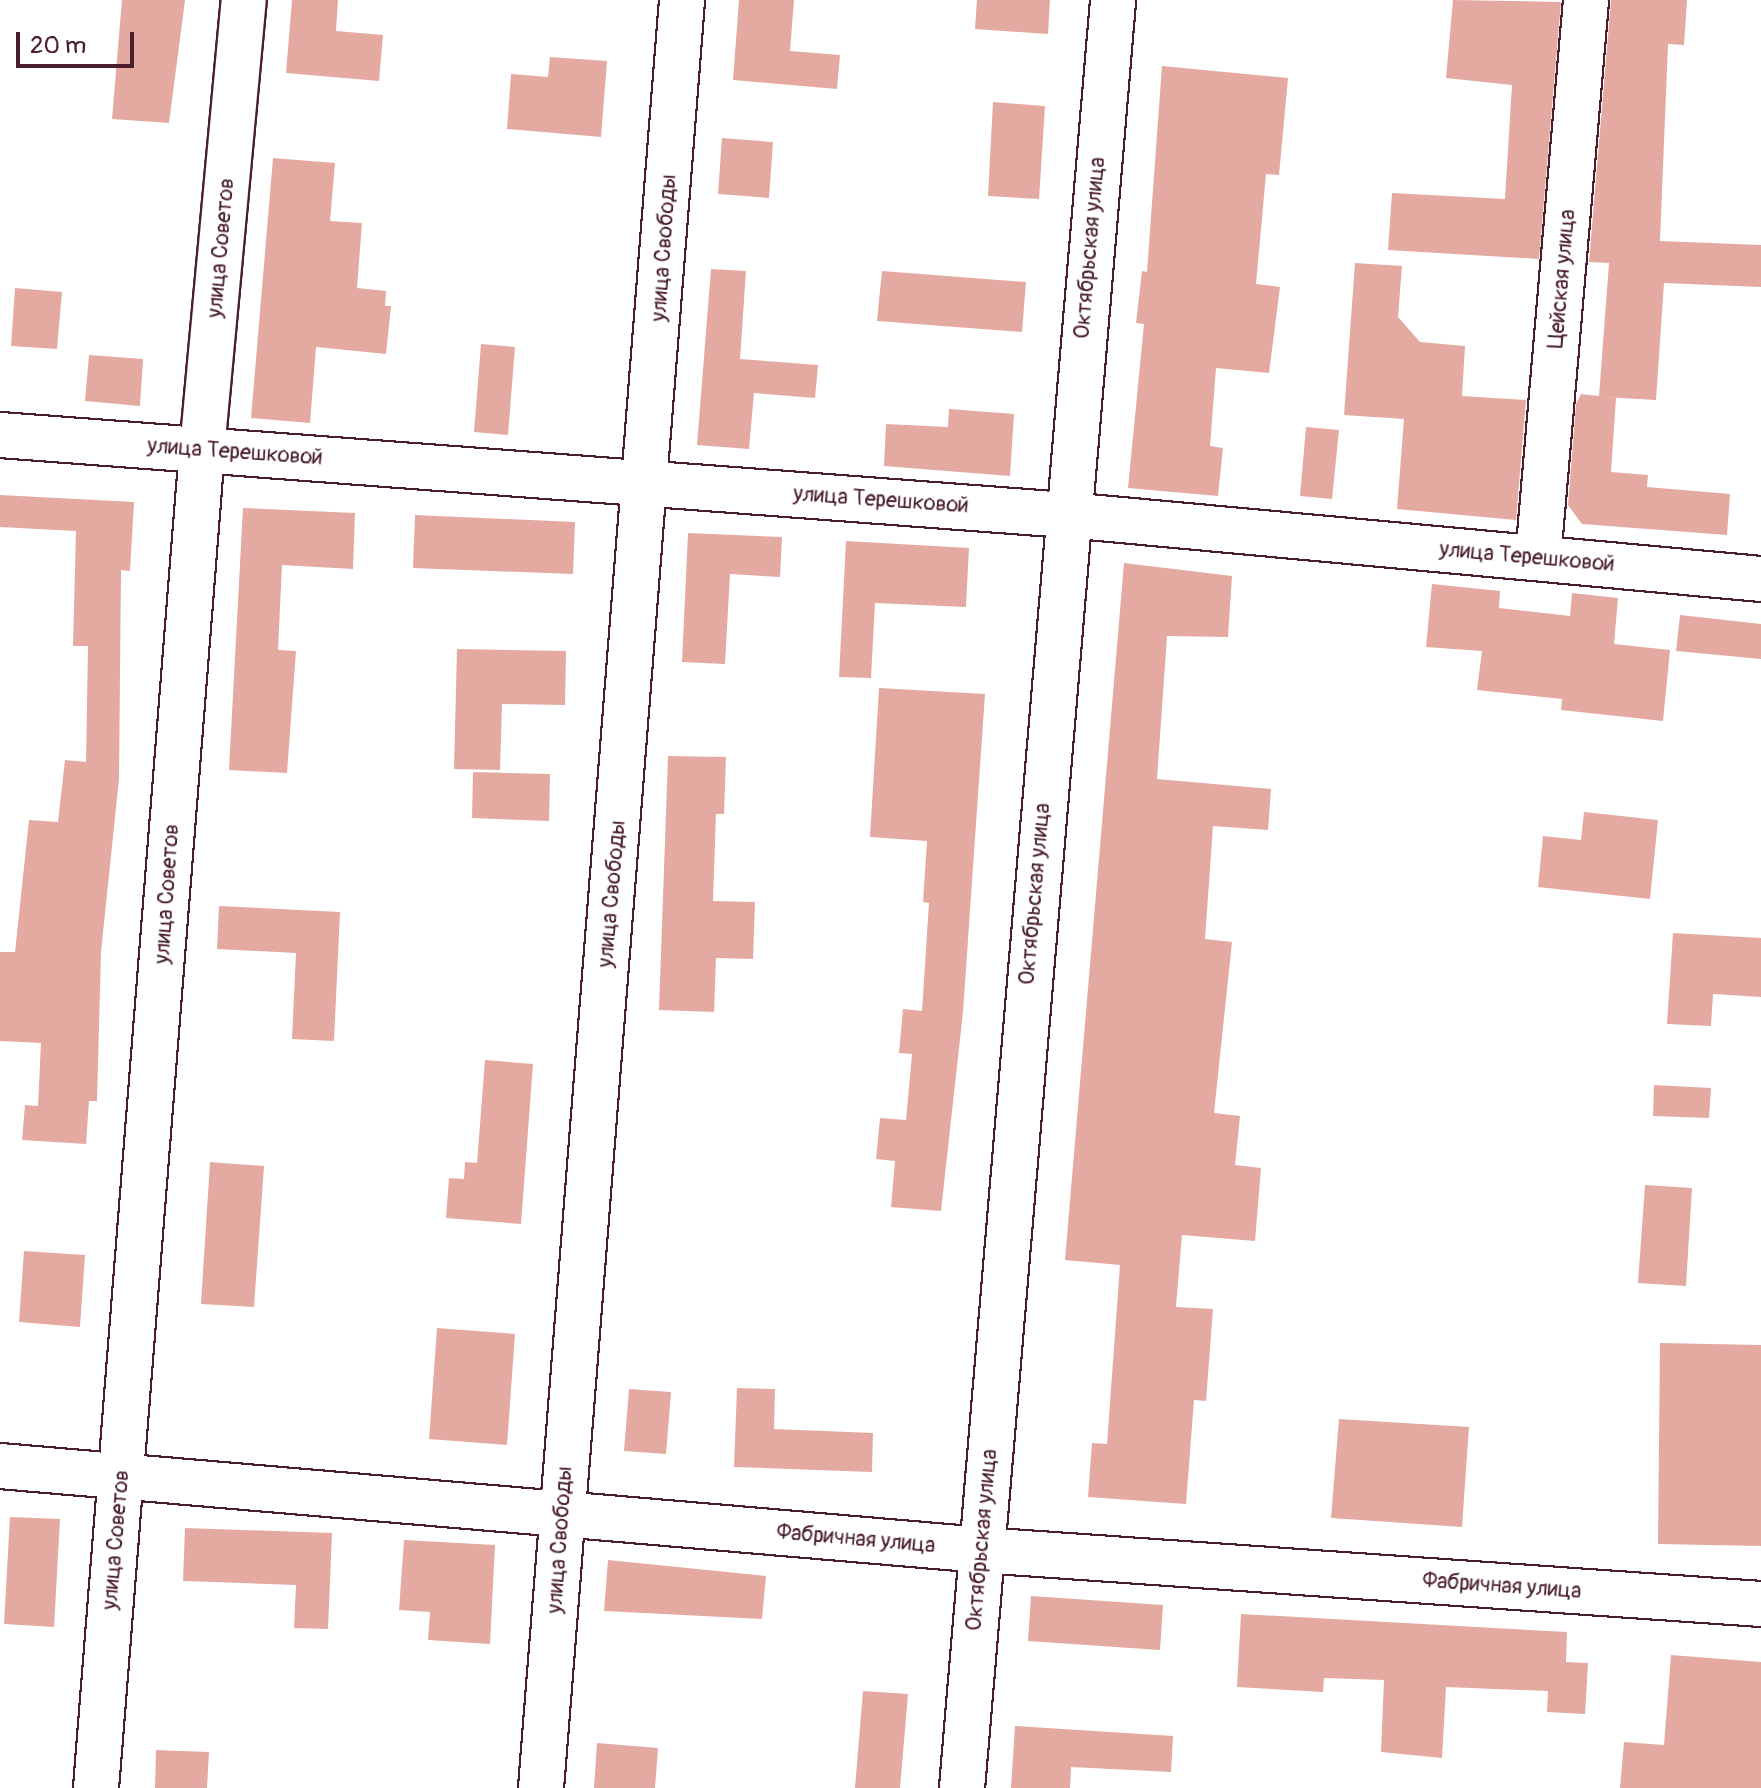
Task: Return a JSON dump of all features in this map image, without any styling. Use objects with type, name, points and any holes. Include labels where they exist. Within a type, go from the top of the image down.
[{"type":"street","name":"улица Советов","points":[[96,1788],[202,450],[244,0]]},
{"type":"street","name":"улица Свободы","points":[[541,1788],[682,0]]},
{"type":"street","name":"Октябрьская улица","points":[[962,1788],[1067,515],[1113,0]]},
{"type":"street","name":"Цейская улица","points":[[1538,558],[1586,0]]},
{"type":"street","name":"улица Терешковой","points":[[0,435],[1067,515],[1761,579]]},
{"type":"street","name":"Фабричная улица","points":[[0,1466],[981,1550],[1761,1604]]},
{"type":"building","points":[[122,0],[185,0],[169,123],[112,119]]},
{"type":"building","points":[[292,0],[338,0],[336,31],[383,35],[379,81],[286,73]]},
{"type":"building","points":[[739,0],[794,0],[790,51],[840,55],[837,89],[733,80]]},
{"type":"building","points":[[977,0],[1050,0],[1048,34],[975,29]]},
{"type":"building","points":[[1453,0],[1561,2],[1539,259],[1388,250],[1392,193],[1505,199],[1512,85],[1446,78]]},
{"type":"building","points":[[1611,0],[1687,0],[1684,45],[1668,44],[1660,241],[1761,245],[1761,287],[1664,283],[1656,400],[1602,397],[1616,398],[1611,472],[1648,475],[1647,487],[1730,494],[1727,535],[1582,524],[1568,505],[1576,404],[1581,394],[1599,396],[1609,263],[1589,262]]},
{"type":"building","points":[[550,57],[607,61],[601,137],[507,129],[511,74],[548,77]]},
{"type":"building","points":[[1162,66],[1288,78],[1279,175],[1266,174],[1256,284],[1280,287],[1269,373],[1216,368],[1210,446],[1223,448],[1218,496],[1128,488],[1144,324],[1136,323],[1142,271],[1147,272]]},
{"type":"building","points":[[993,102],[1045,106],[1039,199],[988,196]]},
{"type":"building","points":[[722,138],[773,142],[769,198],[718,194]]},
{"type":"building","points":[[273,158],[335,163],[330,221],[362,223],[357,288],[386,291],[385,306],[391,306],[386,354],[316,347],[310,423],[251,418]]},
{"type":"building","points":[[1355,263],[1402,266],[1398,317],[1420,342],[1465,346],[1462,396],[1526,400],[1516,520],[1397,509],[1404,419],[1344,415]]},
{"type":"building","points":[[711,269],[746,271],[740,359],[818,365],[815,398],[754,393],[749,449],[697,445]]},
{"type":"building","points":[[882,271],[1026,282],[1022,332],[877,321]]},
{"type":"building","points":[[15,288],[62,292],[57,349],[11,346]]},
{"type":"building","points":[[481,344],[515,347],[508,435],[474,432]]},
{"type":"building","points":[[89,355],[143,359],[140,406],[85,401]]},
{"type":"building","points":[[949,409],[1014,414],[1010,476],[884,466],[886,424],[948,427]]},
{"type":"building","points":[[1306,427],[1339,430],[1332,499],[1300,496]]},
{"type":"building","points":[[0,495],[134,502],[130,571],[121,570],[119,779],[101,952],[97,1101],[89,1101],[86,1144],[22,1140],[25,1105],[38,1106],[41,1043],[0,1041],[0,952],[15,952],[29,820],[58,822],[65,760],[86,762],[88,646],[73,646],[76,531],[0,527]]},
{"type":"building","points":[[243,508],[355,513],[353,569],[282,565],[278,650],[296,651],[287,773],[229,770]]},
{"type":"building","points":[[415,515],[575,522],[573,574],[413,568]]},
{"type":"building","points":[[688,533],[782,537],[780,577],[730,574],[725,664],[682,662]]},
{"type":"building","points":[[846,541],[969,548],[966,607],[875,603],[871,678],[839,677]]},
{"type":"building","points":[[1124,563],[1232,576],[1228,637],[1167,636],[1157,779],[1271,789],[1268,830],[1213,826],[1205,939],[1232,942],[1214,1113],[1240,1116],[1235,1165],[1261,1168],[1255,1241],[1182,1235],[1176,1307],[1213,1309],[1206,1401],[1194,1400],[1186,1504],[1088,1497],[1092,1443],[1107,1444],[1120,1265],[1065,1260]]},
{"type":"building","points":[[1432,584],[1500,591],[1499,608],[1570,616],[1572,593],[1618,598],[1614,644],[1670,650],[1663,721],[1561,710],[1562,699],[1477,690],[1482,651],[1426,647]]},
{"type":"building","points":[[1680,615],[1761,624],[1761,659],[1676,651]]},
{"type":"building","points":[[457,649],[566,651],[565,705],[502,704],[500,770],[454,769]]},
{"type":"building","points":[[879,688],[985,694],[963,1012],[941,1211],[891,1207],[895,1161],[876,1159],[880,1118],[906,1120],[912,1054],[899,1053],[903,1009],[922,1011],[929,903],[923,902],[927,841],[870,837]]},
{"type":"building","points":[[668,756],[726,757],[724,814],[716,814],[713,901],[755,902],[753,959],[716,958],[714,1012],[659,1010]]},
{"type":"building","points":[[473,772],[550,774],[549,821],[472,818]]},
{"type":"building","points":[[1584,812],[1658,820],[1650,899],[1538,887],[1543,836],[1581,840]]},
{"type":"building","points":[[219,906],[340,912],[334,1041],[292,1039],[296,953],[217,949]]},
{"type":"building","points":[[1673,933],[1761,938],[1761,997],[1713,994],[1711,1026],[1667,1024]]},
{"type":"building","points":[[485,1060],[533,1064],[521,1224],[446,1218],[449,1178],[464,1179],[465,1162],[477,1163]]},
{"type":"building","points":[[1654,1085],[1711,1088],[1709,1118],[1653,1116]]},
{"type":"building","points":[[210,1162],[264,1166],[254,1307],[201,1304]]},
{"type":"building","points":[[1645,1185],[1692,1188],[1686,1286],[1638,1283]]},
{"type":"building","points":[[24,1251],[85,1255],[80,1327],[19,1322]]},
{"type":"building","points":[[437,1328],[515,1334],[507,1445],[429,1439]]},
{"type":"building","points":[[1660,1343],[1761,1345],[1761,1546],[1658,1544]]},
{"type":"building","points":[[737,1388],[775,1389],[774,1429],[873,1433],[872,1472],[734,1467]]},
{"type":"building","points":[[629,1389],[671,1392],[666,1454],[624,1451]]},
{"type":"building","points":[[1339,1419],[1469,1427],[1462,1527],[1331,1518]]},
{"type":"building","points":[[10,1517],[60,1519],[54,1627],[4,1624]]},
{"type":"building","points":[[185,1528],[332,1533],[328,1629],[294,1628],[296,1585],[183,1581]]},
{"type":"building","points":[[404,1540],[495,1545],[490,1644],[428,1640],[430,1612],[399,1610]]},
{"type":"building","points":[[608,1560],[766,1576],[762,1619],[604,1611]]},
{"type":"building","points":[[1031,1596],[1163,1605],[1160,1650],[1028,1641]]},
{"type":"building","points":[[1241,1614],[1567,1632],[1566,1662],[1588,1663],[1585,1714],[1547,1712],[1548,1691],[1446,1687],[1442,1758],[1381,1752],[1384,1680],[1324,1678],[1323,1692],[1237,1687]]},
{"type":"building","points":[[1671,1655],[1761,1662],[1761,1788],[1620,1788],[1624,1742],[1664,1745]]},
{"type":"building","points":[[863,1691],[908,1694],[900,1788],[855,1788]]},
{"type":"building","points":[[1015,1726],[1173,1736],[1171,1772],[1071,1767],[1070,1788],[1011,1788]]},
{"type":"building","points":[[597,1743],[658,1748],[655,1788],[594,1788]]},
{"type":"building","points":[[156,1750],[209,1752],[207,1788],[155,1788]]}]
